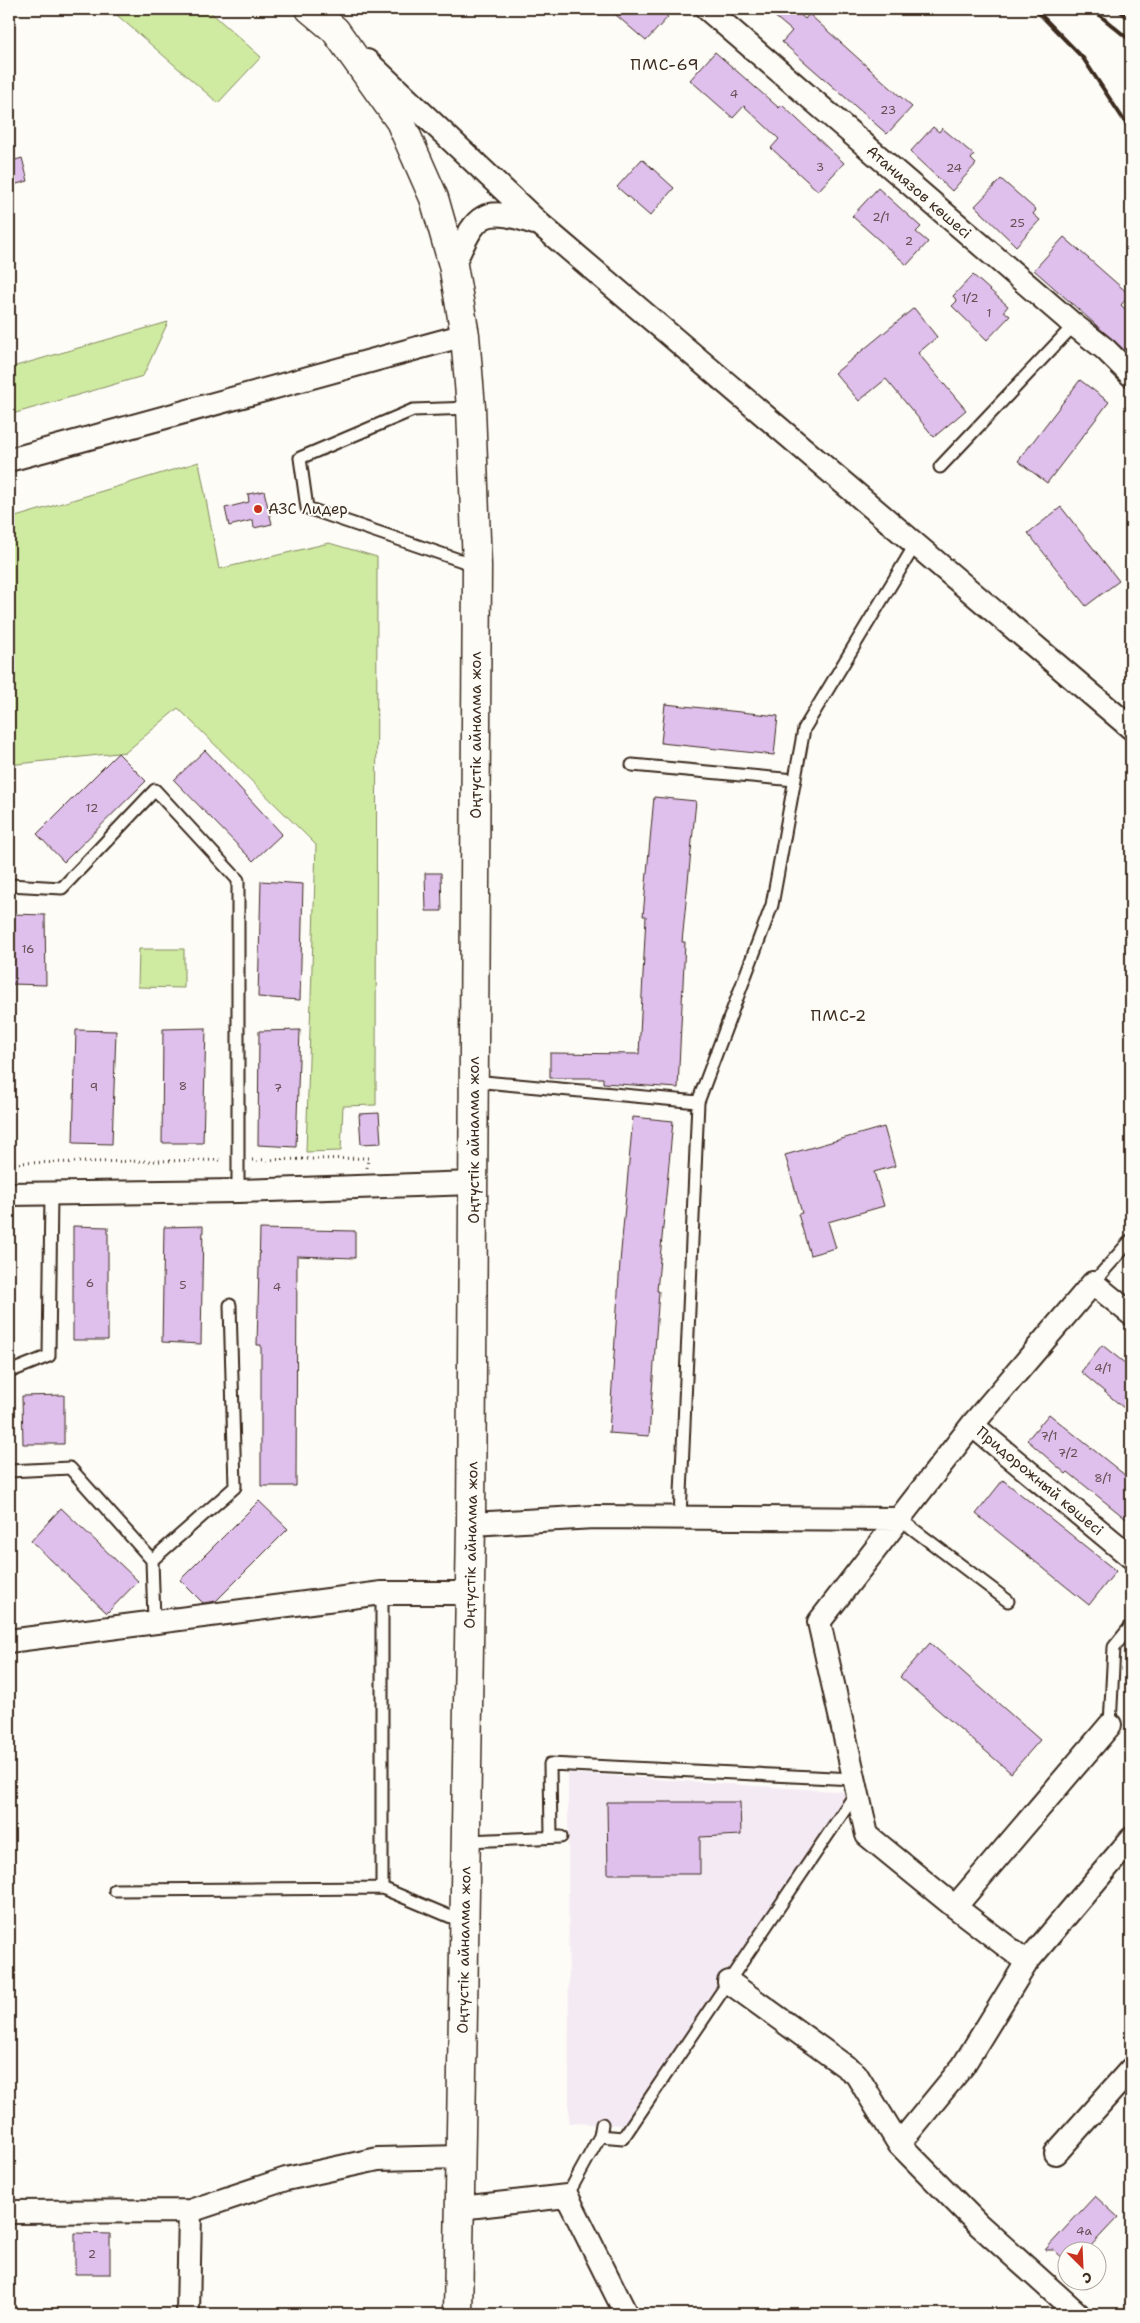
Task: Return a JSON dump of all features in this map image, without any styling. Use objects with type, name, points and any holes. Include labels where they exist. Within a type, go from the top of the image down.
[{"type":"highway","name":"Оңтүстік айналма жол","points":[[310,9],[334,30],[400,121],[434,198],[453,265],[465,335],[471,408],[477,566],[471,1524],[458,2314]]},
{"type":"street","name":"Атаниязов көшесі","points":[[707,9],[1074,325],[1105,349],[1131,375]]},
{"type":"street","points":[[334,30],[542,226],[1131,728]]},
{"type":"street","points":[[453,265],[470,228],[483,216],[508,214],[542,226]]},
{"type":"street","points":[[9,460],[465,335]]},
{"type":"street","points":[[9,1194],[238,1191],[473,1183]]},
{"type":"street","points":[[1027,1962],[867,1835],[819,1622],[972,1425],[1093,1283],[1131,1314]]},
{"type":"street","name":"Придорожный көшесі","points":[[972,1425],[1131,1556]]},
{"type":"street","points":[[471,1524],[594,1517],[900,1519]]},
{"type":"street","points":[[9,1641],[154,1620],[382,1592],[470,1593]]},
{"type":"street","points":[[956,1907],[1110,1725]]},
{"type":"street","points":[[899,2144],[963,2066],[1027,1962],[1131,1838]]},
{"type":"street","points":[[729,1982],[856,2074],[899,2144],[978,2224],[1078,2314]]},
{"type":"street","points":[[1056,2153],[1131,2069]]},
{"type":"street","points":[[9,2212],[190,2211],[286,2180],[378,2159],[460,2157]]},
{"type":"street","points":[[460,2208],[567,2196],[626,2314]]},
{"type":"street","points":[[188,2314],[190,2211]]},
{"type":"lane","points":[[940,467],[1074,325]]},
{"type":"lane","points":[[471,408],[413,410],[300,458],[307,508],[477,566]]},
{"type":"lane","points":[[680,1517],[698,1102],[772,905],[804,729],[915,545]]},
{"type":"lane","points":[[632,765],[795,780]]},
{"type":"lane","points":[[9,885],[62,888],[155,790],[238,880],[238,1191]]},
{"type":"lane","points":[[474,1081],[698,1102]]},
{"type":"lane","points":[[9,1372],[49,1356],[51,1193]]},
{"type":"lane","points":[[1093,1283],[1131,1240]]},
{"type":"lane","points":[[152,1560],[235,1487],[230,1305]]},
{"type":"lane","points":[[9,1471],[70,1468],[152,1560],[154,1620]]},
{"type":"lane","points":[[900,1519],[1008,1601]]},
{"type":"lane","points":[[382,1592],[382,1888]]},
{"type":"lane","points":[[1110,1725],[1114,1647],[1131,1626]]},
{"type":"lane","points":[[466,1841],[556,1837],[550,1764],[856,1785],[729,1982],[623,2138],[600,2136]]},
{"type":"lane","points":[[115,1890],[382,1888],[464,1922]]},
{"type":"lane","points":[[567,2196],[600,2136],[602,2124]]},
{"type":"path","points":[[9,1163],[368,1158],[367,1187]]},
{"type":"shaded area","points":[[568,1773],[849,1792],[624,2125],[569,2123]]},
{"type":"green space","points":[[110,9],[207,9],[261,57],[218,103]]},
{"type":"green space","points":[[168,322],[143,376],[9,415],[9,368]]},
{"type":"green space","points":[[199,462],[219,569],[329,543],[377,557],[376,1105],[343,1106],[341,1151],[306,1152],[316,845],[178,708],[126,752],[9,765],[9,519]]},
{"type":"green space","points":[[139,949],[184,949],[184,988],[138,987]]},
{"type":"building","points":[[609,9],[659,9],[668,17],[646,41]]},
{"type":"building","points":[[766,9],[794,9],[805,19],[809,14],[912,107],[887,134],[782,42],[792,31]]},
{"type":"building","points":[[715,52],[779,108],[782,105],[844,163],[818,191],[771,148],[779,139],[744,106],[733,118],[690,80]]},
{"type":"building","points":[[933,127],[939,132],[942,128],[974,155],[971,159],[976,164],[952,191],[910,152]]},
{"type":"building","points":[[22,158],[28,181],[9,186],[9,162]]},
{"type":"building","points":[[642,159],[674,188],[650,216],[617,187]]},
{"type":"building","points":[[1001,179],[1036,210],[1033,214],[1040,220],[1016,246],[975,206]]},
{"type":"building","points":[[878,188],[921,227],[916,232],[928,242],[907,265],[852,216]]},
{"type":"building","points":[[1064,237],[1130,295],[1121,305],[1131,315],[1131,356],[1034,270]]},
{"type":"building","points":[[973,275],[1008,306],[1004,311],[1010,316],[987,340],[952,306],[957,301],[953,296]]},
{"type":"building","points":[[914,308],[937,337],[918,353],[966,410],[934,437],[886,379],[859,401],[835,373]]},
{"type":"building","points":[[1080,380],[1109,402],[1047,483],[1018,461]]},
{"type":"building","points":[[264,491],[272,524],[254,528],[253,520],[229,526],[225,508],[249,502],[248,494]]},
{"type":"building","points":[[1061,507],[1119,581],[1086,606],[1028,533]]},
{"type":"building","points":[[665,704],[778,716],[774,755],[661,743]]},
{"type":"building","points":[[205,750],[282,834],[253,861],[174,780]]},
{"type":"building","points":[[118,753],[146,781],[64,862],[37,834]]},
{"type":"building","points":[[654,797],[696,801],[682,942],[685,942],[678,1088],[603,1083],[603,1078],[550,1078],[550,1053],[639,1054],[646,916],[643,916]]},
{"type":"building","points":[[425,873],[441,873],[442,911],[426,911]]},
{"type":"building","points":[[261,881],[303,884],[300,1000],[258,997]]},
{"type":"building","points":[[12,914],[45,915],[46,985],[11,984]]},
{"type":"building","points":[[206,1028],[203,1143],[162,1143],[163,1029]]},
{"type":"building","points":[[76,1030],[116,1031],[112,1144],[73,1143]]},
{"type":"building","points":[[300,1030],[296,1147],[258,1145],[259,1031]]},
{"type":"building","points":[[379,1113],[381,1143],[361,1144],[359,1114]]},
{"type":"building","points":[[633,1117],[673,1121],[657,1291],[659,1291],[649,1436],[609,1433],[620,1262]]},
{"type":"building","points":[[884,1127],[895,1166],[874,1172],[884,1206],[828,1222],[836,1248],[810,1255],[798,1214],[802,1213],[785,1155]]},
{"type":"building","points":[[73,1226],[108,1227],[108,1340],[73,1340]]},
{"type":"building","points":[[203,1226],[201,1344],[162,1342],[164,1227]]},
{"type":"building","points":[[260,1229],[355,1231],[355,1258],[297,1256],[296,1486],[261,1486],[261,1345],[257,1345]]},
{"type":"building","points":[[1102,1345],[1131,1368],[1131,1414],[1081,1372]]},
{"type":"building","points":[[64,1395],[64,1444],[23,1444],[22,1396]]},
{"type":"building","points":[[1049,1414],[1131,1480],[1131,1523],[1068,1472],[1066,1474],[1027,1440]]},
{"type":"building","points":[[1003,1480],[1116,1571],[1089,1605],[976,1514]]},
{"type":"building","points":[[259,1501],[288,1529],[216,1601],[203,1603],[180,1580]]},
{"type":"building","points":[[61,1508],[138,1581],[107,1613],[31,1541]]},
{"type":"building","points":[[930,1643],[1040,1740],[1011,1773],[900,1677]]},
{"type":"building","points":[[607,1802],[740,1802],[741,1835],[700,1837],[700,1874],[608,1874]]},
{"type":"building","points":[[1095,2196],[1118,2217],[1096,2240],[1058,2240],[1058,2254],[1054,2250],[1045,2250]]},
{"type":"building","points":[[75,2233],[110,2234],[110,2274],[75,2274]]},
{"type":"railway","points":[[1035,9],[1083,58],[1131,131]]},
{"type":"railway","points":[[1092,9],[1131,41]]},
{"type":"railway","points":[[1118,9],[1131,20]]},
{"type":"place","name":"АЗС Лидер","points":[[258,509]]},
{"type":"district","name":"ПМС-69","points":[[665,64]]},
{"type":"district","name":"ПМС-2","points":[[839,1015]]}]
